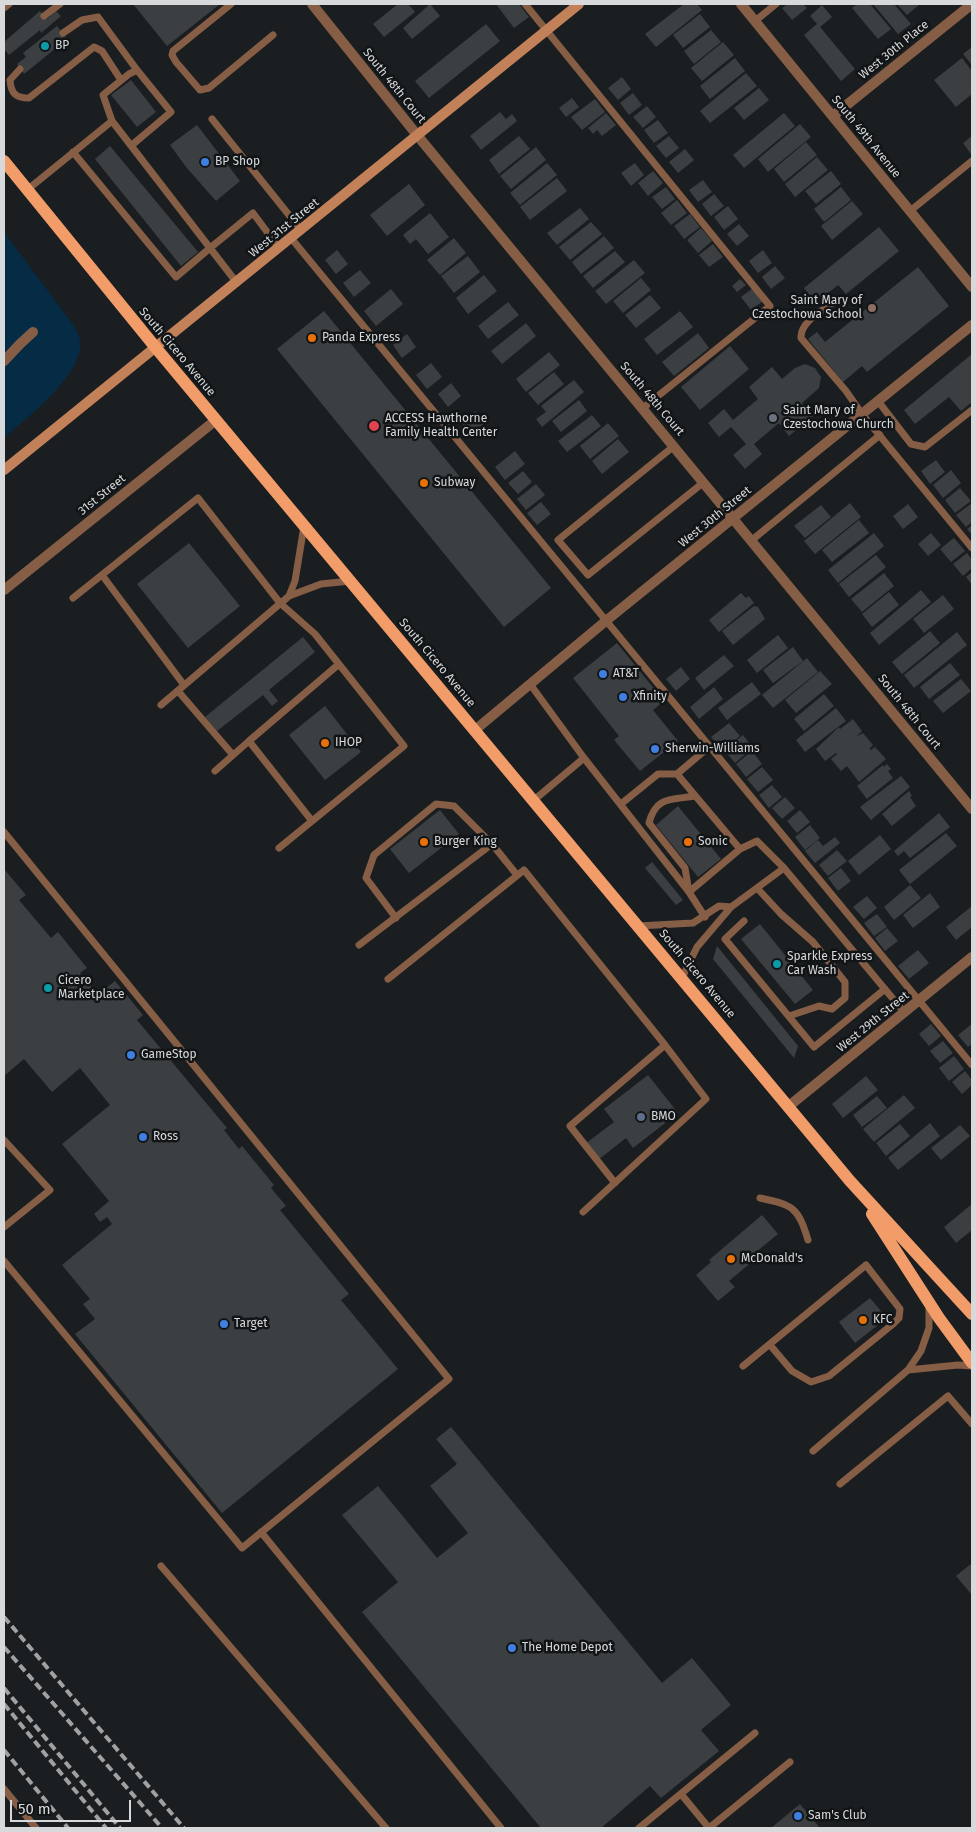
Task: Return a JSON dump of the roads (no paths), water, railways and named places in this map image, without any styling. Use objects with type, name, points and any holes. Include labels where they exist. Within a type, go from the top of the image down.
[{"type":"main road","name":"West 31st Street","points":[[4,470],[579,4]]},
{"type":"main road","name":"South Cicero Avenue","points":[[4,161],[156,348],[850,1181],[972,1314]]},
{"type":"main road","name":"South Cicero Avenue","points":[[850,1181],[972,1364]]},
{"type":"street","name":"South 48th Court","points":[[312,4],[417,135],[972,809]]},
{"type":"street","name":"South 49th Avenue","points":[[741,4],[972,287]]},
{"type":"street","name":"West 30th Place","points":[[833,116],[972,4]]},
{"type":"street","name":"West 30th Street","points":[[475,730],[607,620],[972,324]]},
{"type":"street","points":[[4,361],[33,332]]},
{"type":"street","name":"31st Street","points":[[4,590],[216,420]]},
{"type":"street","name":"West 29th Street","points":[[789,1106],[972,957]]},
{"type":"lane","points":[[4,8],[9,4]]},
{"type":"lane","points":[[44,16],[60,4]]},
{"type":"lane","points":[[231,4],[173,51],[172,55],[176,62],[200,90],[209,88],[273,34]]},
{"type":"lane","points":[[525,4],[770,306],[643,408]]},
{"type":"lane","points":[[755,21],[776,4]]},
{"type":"lane","points":[[63,33],[82,20],[98,17],[171,112],[132,145]]},
{"type":"lane","points":[[20,69],[10,80],[12,94],[20,98],[29,98],[94,47],[102,51],[121,80]]},
{"type":"lane","points":[[137,70],[103,95],[112,120],[237,282]]},
{"type":"lane","points":[[212,119],[301,230]]},
{"type":"lane","points":[[27,190],[112,120]]},
{"type":"lane","points":[[73,152],[176,277],[253,213],[279,248]]},
{"type":"lane","points":[[910,211],[972,161]]},
{"type":"lane","points":[[291,238],[972,1064]]},
{"type":"lane","points":[[834,302],[811,319],[804,327],[801,338],[972,548]]},
{"type":"lane","points":[[878,401],[911,444],[925,447],[972,410]]},
{"type":"lane","points":[[752,540],[880,435]]},
{"type":"lane","points":[[674,446],[558,540],[588,575],[704,482]]},
{"type":"lane","points":[[73,598],[198,498],[280,603],[315,634],[404,746],[279,848]]},
{"type":"lane","points":[[289,596],[295,581],[304,526]]},
{"type":"lane","points":[[566,570],[576,561]]},
{"type":"lane","points":[[102,575],[181,688],[233,755]]},
{"type":"lane","points":[[161,705],[289,596],[320,584],[350,581]]},
{"type":"lane","points":[[214,771],[339,664]]},
{"type":"lane","points":[[530,684],[584,758],[689,892],[705,917]]},
{"type":"lane","points":[[249,740],[312,821]]},
{"type":"lane","points":[[620,804],[658,774],[677,774],[710,746]]},
{"type":"lane","points":[[534,800],[584,758]]},
{"type":"lane","points":[[677,774],[740,849]]},
{"type":"lane","points":[[689,892],[684,868],[649,823],[652,809],[663,801],[696,796]]},
{"type":"lane","points":[[396,918],[366,878],[374,855],[436,804],[454,806],[492,844],[517,876]]},
{"type":"lane","points":[[4,832],[449,1379],[242,1548],[4,1261]]},
{"type":"lane","points":[[689,892],[740,849],[757,841],[784,868],[904,1012]]},
{"type":"lane","points":[[359,945],[492,844]]},
{"type":"lane","points":[[682,978],[697,947],[731,907],[784,868]]},
{"type":"lane","points":[[388,980],[524,870],[665,1045],[706,1099],[582,1212]]},
{"type":"lane","points":[[758,888],[780,914],[813,942],[845,982],[844,998],[832,1009],[819,1006],[789,1016]]},
{"type":"lane","points":[[638,926],[694,923],[719,906],[731,907]]},
{"type":"lane","points":[[744,920],[725,939],[814,1048],[885,989]]},
{"type":"lane","points":[[615,1183],[570,1126],[665,1045]]},
{"type":"lane","points":[[4,1140],[50,1190],[4,1227]]},
{"type":"lane","points":[[760,1198],[786,1204],[802,1221],[808,1240]]},
{"type":"lane","points":[[743,1366],[866,1265],[899,1306],[901,1313],[893,1324],[829,1376],[811,1382],[792,1371],[770,1345]]},
{"type":"lane","points":[[813,1451],[908,1370],[921,1351],[929,1328],[929,1302]]},
{"type":"lane","points":[[908,1370],[972,1364]]},
{"type":"lane","points":[[840,1484],[948,1396],[972,1424]]},
{"type":"lane","points":[[261,1532],[501,1828]]},
{"type":"lane","points":[[161,1566],[386,1828]]},
{"type":"lane","points":[[639,1828],[755,1732]]},
{"type":"lane","points":[[681,1794],[708,1828],[790,1762]]},
{"type":"lane","points":[[4,1789],[36,1828]]},
{"type":"railway","points":[[4,1617],[184,1828]]},
{"type":"railway","points":[[4,1647],[162,1828]]},
{"type":"railway","points":[[4,1688],[120,1828]]},
{"type":"railway","points":[[4,1704],[106,1828]]},
{"type":"railway","points":[[4,1750],[68,1828]]},
{"type":"place","name":"BP","points":[[45,46]]},
{"type":"place","name":"BP Shop","points":[[205,162]]},
{"type":"place","name":"Saint Mary of Czestochowa School","points":[[872,308]]},
{"type":"place","name":"Panda Express","points":[[312,338]]},
{"type":"place","name":"Saint Mary of Czestochowa Church","points":[[773,418]]},
{"type":"place","name":"ACCESS Hawthorne Family Health Center","points":[[374,426]]},
{"type":"place","name":"Subway","points":[[424,483]]},
{"type":"place","name":"AT&T","points":[[603,674]]},
{"type":"place","name":"Xfinity","points":[[623,697]]},
{"type":"place","name":"IHOP","points":[[325,743]]},
{"type":"place","name":"Sherwin-Williams","points":[[655,749]]},
{"type":"place","name":"Burger King","points":[[424,842]]},
{"type":"place","name":"Sonic","points":[[688,842]]},
{"type":"place","name":"Sparkle Express Car Wash","points":[[777,964]]},
{"type":"place","name":"Cicero Marketplace","points":[[48,988]]},
{"type":"place","name":"GameStop","points":[[131,1055]]},
{"type":"place","name":"BMO","points":[[641,1117]]},
{"type":"place","name":"Ross","points":[[143,1137]]},
{"type":"place","name":"McDonald's","points":[[731,1259]]},
{"type":"place","name":"KFC","points":[[863,1320]]},
{"type":"place","name":"Target","points":[[224,1324]]},
{"type":"place","name":"The Home Depot","points":[[512,1648]]},
{"type":"place","name":"Sam's Club","points":[[798,1816]]}]
